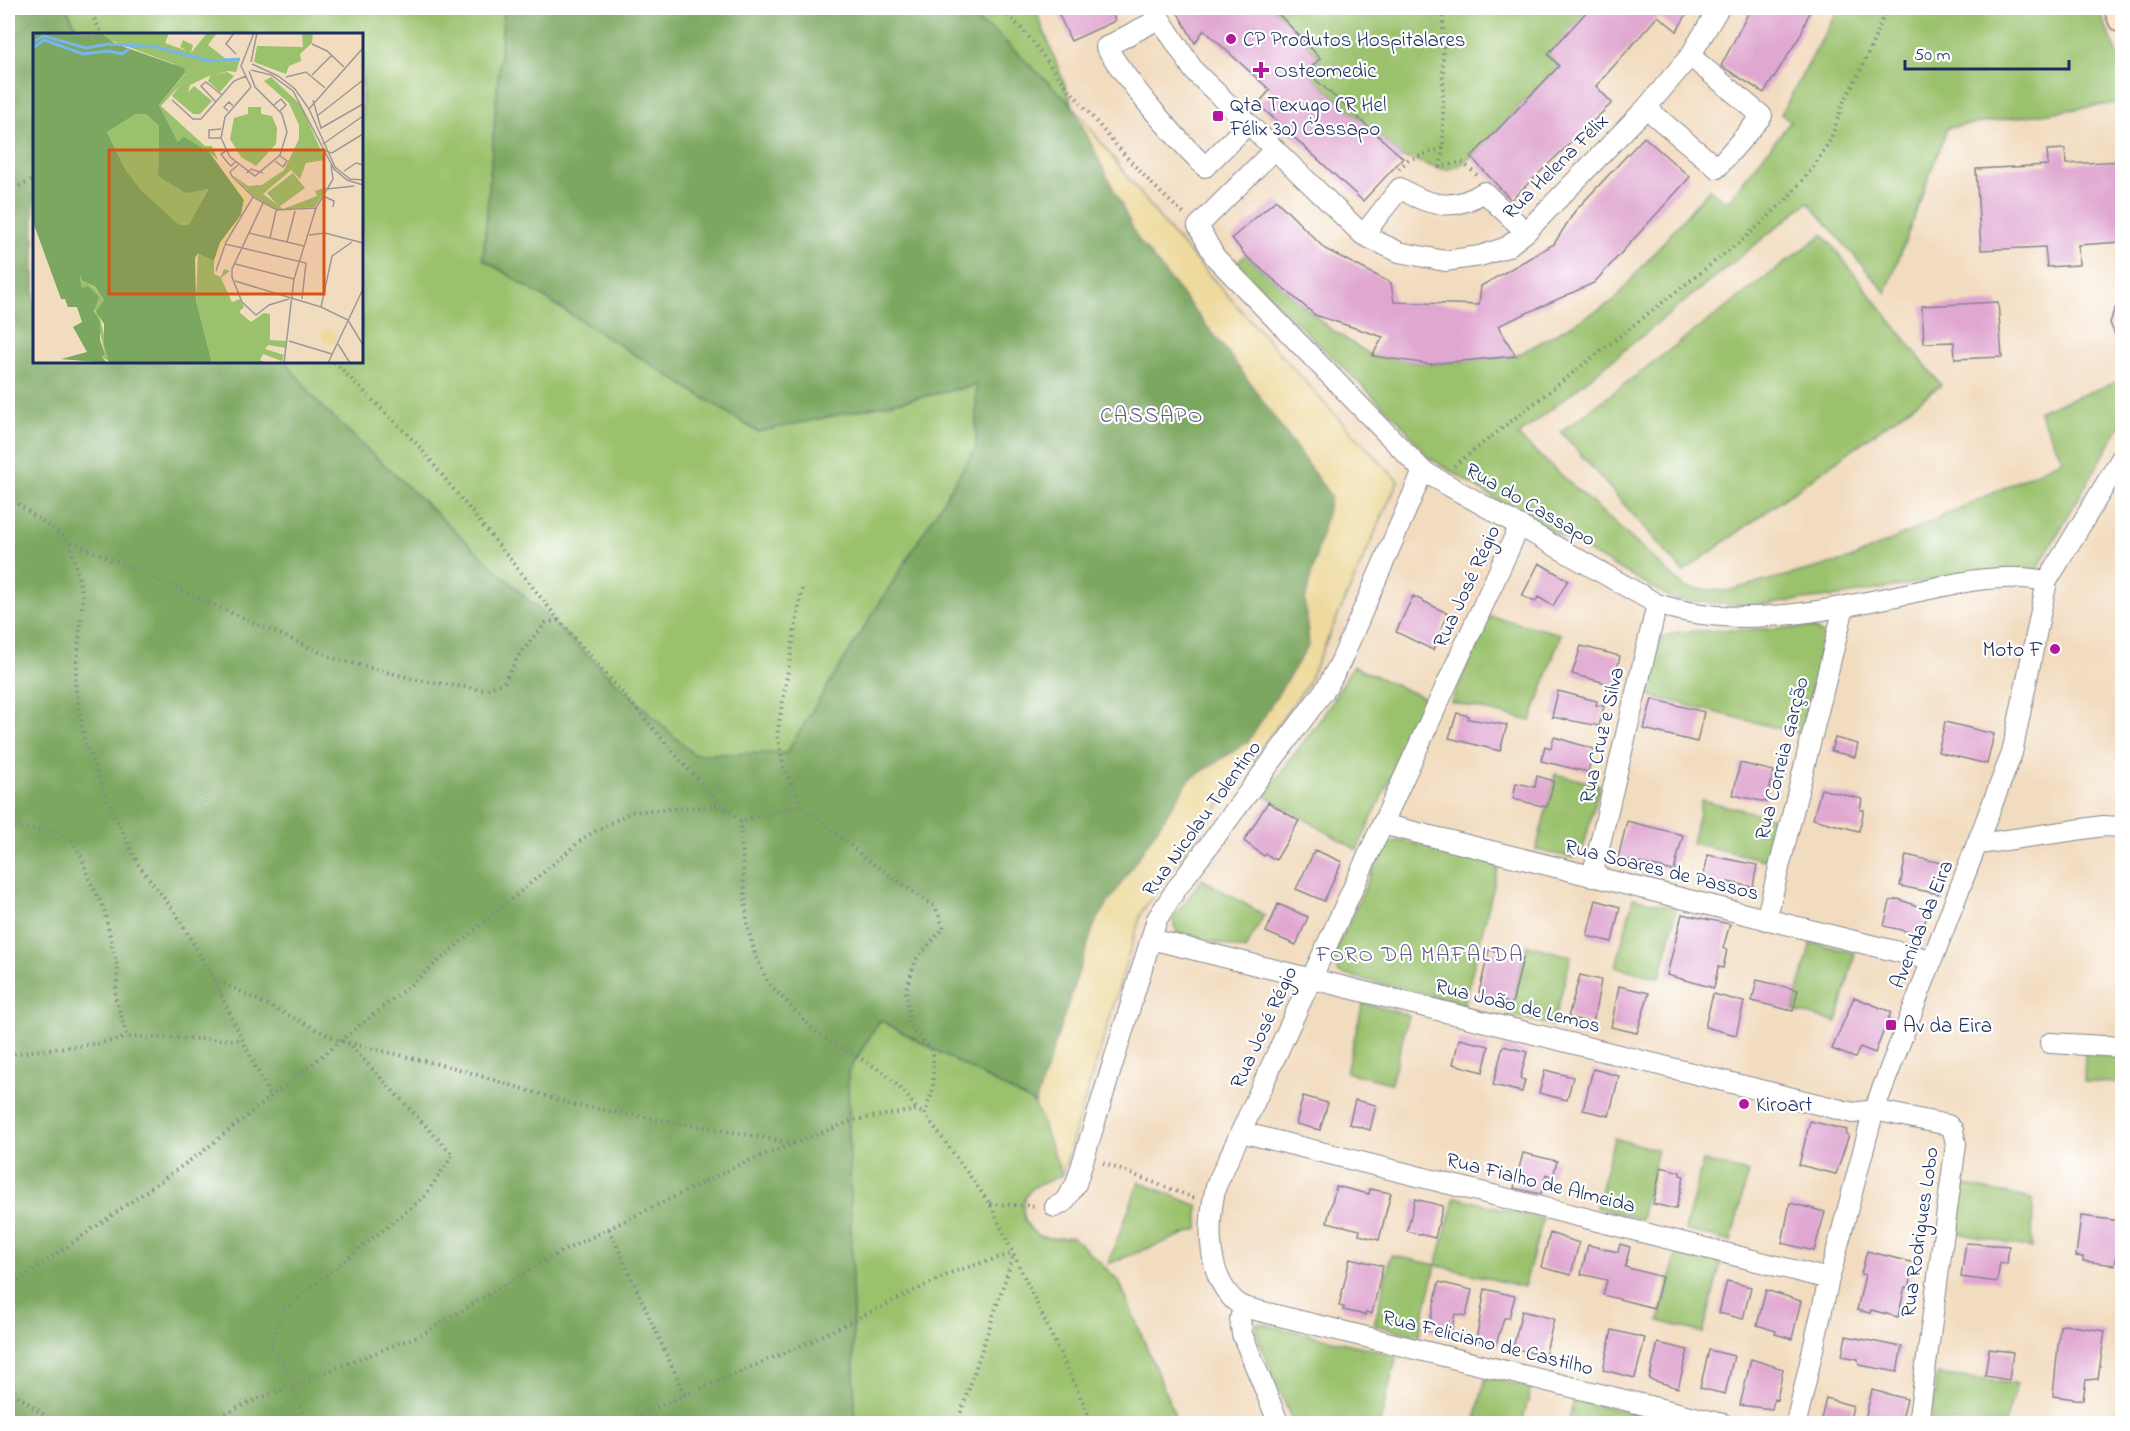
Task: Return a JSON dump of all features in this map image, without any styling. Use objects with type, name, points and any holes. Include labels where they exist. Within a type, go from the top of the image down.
[{"type":"street","name":"Rua Helena Félix","points":[[1156,13],[1194,71],[1363,236],[1399,252],[1445,261],[1480,256],[1507,247],[1526,232],[1646,108],[1690,56],[1719,8]]},
{"type":"street","points":[[2118,8],[2122,19]]},
{"type":"street","points":[[1156,13],[1106,47],[1133,88],[1164,125],[1205,167],[1248,124]]},
{"type":"street","points":[[1646,108],[1717,168],[1762,116],[1690,56]]},
{"type":"street","points":[[1198,226],[1275,149]]},
{"type":"street","points":[[1363,236],[1400,188],[1419,200],[1436,206],[1471,201],[1484,192],[1526,232]]},
{"type":"street","name":"Rua do Cassapo","points":[[1198,226],[1215,257],[1430,475],[1657,604],[1687,613],[1734,617],[1808,613],[2001,576],[2047,581]]},
{"type":"street","name":"Avenida da Eira","points":[[1796,1424],[1829,1279],[1874,1110],[1931,960],[1979,844],[2020,727],[2047,581],[2121,462]]},
{"type":"street","name":"Rua Nicolau Tolentino","points":[[1055,1207],[1072,1193],[1157,919],[1177,888],[1327,687],[1430,475]]},
{"type":"street","name":"Rua José Régio","points":[[1243,1307],[1228,1294],[1216,1269],[1211,1247],[1211,1205],[1216,1186],[1520,525]]},
{"type":"street","name":"Rua Cruz e Silva","points":[[1592,877],[1657,604]]},
{"type":"street","name":"Rua Correia Garção","points":[[1766,920],[1844,607]]},
{"type":"street","name":"Rua Soares de Passos","points":[[1382,824],[1931,960]]},
{"type":"street","points":[[1979,844],[2103,826],[2122,827]]},
{"type":"street","name":"Rua João de Lemos","points":[[1151,939],[1852,1113],[1874,1110]]},
{"type":"street","points":[[2049,1043],[2122,1047]]},
{"type":"street","name":"Rua Rodrigues Lobo","points":[[1874,1110],[1941,1122],[1948,1125],[1956,1136],[1918,1424]]},
{"type":"street","name":"Rua Fialho de Almeida","points":[[1241,1132],[1829,1279]]},
{"type":"street","points":[[1243,1307],[1240,1319],[1242,1334],[1279,1424]]},
{"type":"street","name":"Rua Feliciano de Castilho","points":[[1243,1307],[1723,1424]]},
{"type":"path","points":[[89,8],[102,33]]},
{"type":"path","points":[[998,8],[1013,18],[1065,84],[1161,194],[1198,226]]},
{"type":"path","points":[[1443,8],[1443,148],[1440,167],[1465,164]]},
{"type":"path","points":[[1430,475],[1746,237],[1786,200],[1814,166],[1831,139],[1843,103],[1864,64],[1887,8]]},
{"type":"path","points":[[1408,160],[1443,148]]},
{"type":"path","points":[[8,191],[33,180]]},
{"type":"path","points":[[335,363],[417,444],[560,620],[709,793],[741,820],[747,924],[755,954],[768,983],[817,1033],[885,1073],[906,1094],[917,1110],[925,1114],[990,1204],[1094,1424]]},
{"type":"path","points":[[8,497],[70,541],[333,658],[417,680],[485,690],[504,682],[520,653],[546,623],[560,620]]},
{"type":"path","points":[[70,541],[83,596],[75,683],[84,738],[108,802],[138,864],[177,915],[213,978],[225,1009],[243,1040],[270,1097]]},
{"type":"path","points":[[802,589],[777,735],[784,767],[803,809]]},
{"type":"path","points":[[8,1288],[202,1152],[340,1041],[585,837],[631,812],[724,805]]},
{"type":"path","points":[[741,820],[789,808],[803,809],[818,816],[865,858],[935,907],[944,928],[916,959],[906,990],[910,1027],[933,1051],[933,1089],[925,1114]]},
{"type":"path","points":[[8,826],[54,831],[73,841],[102,906],[118,970],[115,996],[127,1037]]},
{"type":"path","points":[[213,978],[340,1041],[454,1068],[575,1105],[794,1143]]},
{"type":"path","points":[[8,1054],[47,1047],[96,1046],[127,1037],[243,1040]]},
{"type":"path","points":[[307,1424],[286,1368],[270,1346],[284,1309],[424,1197],[453,1155],[347,1042]]},
{"type":"path","points":[[204,1424],[291,1385],[425,1333],[549,1258],[741,1164],[854,1120],[917,1110]]},
{"type":"path","points":[[1085,1156],[1211,1205]]},
{"type":"path","points":[[990,1204],[1055,1207]]},
{"type":"path","points":[[609,1229],[685,1395]]},
{"type":"path","points":[[618,1424],[806,1344],[955,1271],[1014,1253]]},
{"type":"path","points":[[957,1424],[1014,1253]]},
{"type":"path","points":[[8,1389],[57,1424]]},
{"type":"green space","points":[[8,8],[66,8],[79,33],[33,33],[33,363],[287,363],[317,402],[693,754],[786,753],[976,448],[976,385],[758,432],[483,259],[504,8],[955,8],[995,32],[1073,106],[1138,239],[1230,355],[1331,497],[1305,601],[1309,645],[1248,742],[1190,779],[1095,923],[1035,1104],[880,1020],[848,1072],[855,1423],[8,1423]]},
{"type":"green space","points":[[66,8],[504,8],[483,259],[758,432],[977,385],[977,448],[786,754],[693,754],[317,402],[287,363],[363,363],[363,33],[79,33]]},
{"type":"green space","points":[[955,8],[1035,8],[1073,106],[995,32]]},
{"type":"green space","points":[[1273,8],[1590,8],[1548,54],[1559,66],[1471,157],[1461,165],[1443,169],[1403,158],[1307,72],[1320,58]]},
{"type":"green space","points":[[1839,8],[2098,8],[2122,63],[2122,102],[1947,128],[1886,293],[1808,202],[1518,436],[1686,588],[1726,591],[1851,559],[2063,460],[2038,411],[2122,380],[2122,423],[2036,571],[1976,573],[1840,596],[1748,606],[1675,600],[1507,506],[1428,457],[1400,422],[1235,264],[1245,255],[1329,328],[1372,356],[1429,364],[1516,356],[1612,302],[1709,189],[1727,202],[1791,121],[1781,114]]},
{"type":"green space","points":[[1823,234],[1941,385],[1683,572],[1561,432]]},
{"type":"green space","points":[[1490,616],[1561,634],[1531,721],[1451,702]]},
{"type":"green space","points":[[1812,627],[1826,636],[1801,734],[1647,695],[1661,637],[1679,632]]},
{"type":"green space","points":[[1353,666],[1427,699],[1357,850],[1264,795],[1323,716]]},
{"type":"green space","points":[[1555,774],[1600,785],[1583,849],[1574,858],[1536,850]]},
{"type":"green space","points":[[1702,800],[1780,819],[1769,861],[1692,843]]},
{"type":"green space","points":[[1401,840],[1499,865],[1464,1004],[1338,973],[1332,959],[1385,844]]},
{"type":"green space","points":[[1202,879],[1264,915],[1245,950],[1177,933],[1172,919]]},
{"type":"green space","points":[[1633,898],[1677,908],[1660,978],[1616,967]]},
{"type":"green space","points":[[1811,942],[1855,953],[1837,1022],[1793,1011]]},
{"type":"green space","points":[[1527,945],[1571,956],[1553,1026],[1509,1015]]},
{"type":"green space","points":[[1363,1003],[1409,1015],[1391,1083],[1346,1072]]},
{"type":"green space","points":[[880,1020],[1035,1104],[1062,1175],[1032,1188],[1027,1194],[1023,1209],[1027,1223],[1037,1234],[1044,1237],[1055,1239],[1073,1237],[1119,1281],[1178,1423],[855,1423],[848,1072]]},
{"type":"green space","points":[[2085,1051],[2122,1053],[2122,1083],[2084,1082]]},
{"type":"green space","points":[[1614,1138],[1658,1150],[1641,1219],[1596,1208]]},
{"type":"green space","points":[[1703,1161],[1748,1172],[1731,1242],[1685,1230]]},
{"type":"green space","points":[[1139,1182],[1198,1206],[1198,1229],[1108,1264]]},
{"type":"green space","points":[[1963,1185],[2033,1199],[2032,1248],[1957,1233]]},
{"type":"green space","points":[[1455,1197],[1543,1219],[1524,1287],[1436,1265]]},
{"type":"green space","points":[[1677,1252],[1721,1263],[1703,1333],[1659,1321]]},
{"type":"green space","points":[[1391,1255],[1436,1265],[1419,1336],[1374,1325]]},
{"type":"green space","points":[[1259,1323],[1397,1355],[1380,1423],[1293,1423],[1256,1333],[1256,1325]]},
{"type":"green space","points":[[1937,1374],[2017,1384],[2005,1423],[1930,1422]]},
{"type":"green space","points":[[1486,1377],[1531,1388],[1522,1423],[1474,1423]]},
{"type":"green space","points":[[1574,1399],[1657,1419],[1656,1424],[1568,1423]]},
{"type":"sand","points":[[1073,106],[1168,229],[1327,406],[1398,481],[1307,685],[1142,911],[1062,1175],[1035,1104],[1095,923],[1190,779],[1248,742],[1309,645],[1305,601],[1331,497],[1230,355],[1138,239]]},
{"type":"building","points":[[1056,8],[1111,8],[1115,21],[1071,41]]},
{"type":"building","points":[[1175,8],[1273,8],[1320,58],[1307,72],[1403,158],[1363,201],[1258,104],[1270,90],[1204,30],[1195,43]]},
{"type":"building","points":[[1590,8],[1690,8],[1677,31],[1658,16],[1596,86],[1612,103],[1511,200],[1471,157],[1559,66],[1548,54]]},
{"type":"building","points":[[1751,8],[1811,8],[1800,36],[1764,93],[1721,66]]},
{"type":"building","points":[[1644,137],[1690,177],[1594,283],[1498,326],[1516,356],[1429,364],[1372,356],[1383,337],[1315,315],[1245,255],[1232,238],[1276,200],[1325,249],[1391,283],[1394,302],[1479,305],[1481,286],[1554,244],[1575,211]]},
{"type":"building","points":[[2065,149],[2066,164],[2122,161],[2122,242],[2078,245],[2079,265],[2047,267],[2045,247],[1981,250],[1976,169],[2048,165],[2047,150]]},
{"type":"building","points":[[1998,302],[2002,357],[1955,359],[1954,342],[1924,343],[1922,306]]},
{"type":"building","points":[[2122,303],[2122,342],[2116,337],[2110,323],[2114,310]]},
{"type":"building","points":[[1539,563],[1568,580],[1553,606],[1538,597],[1535,602],[1522,596]]},
{"type":"building","points":[[1413,596],[1447,613],[1433,650],[1396,632]]},
{"type":"building","points":[[1581,646],[1620,656],[1617,669],[1621,670],[1617,686],[1572,674]]},
{"type":"building","points":[[1558,691],[1597,701],[1596,705],[1604,706],[1599,726],[1552,717]]},
{"type":"building","points":[[1652,699],[1704,712],[1697,742],[1644,729]]},
{"type":"building","points":[[1457,713],[1469,716],[1468,719],[1507,725],[1500,751],[1449,738]]},
{"type":"building","points":[[1945,722],[1994,734],[1987,764],[1938,752]]},
{"type":"building","points":[[1554,737],[1594,749],[1588,772],[1541,761],[1545,746],[1551,748]]},
{"type":"building","points":[[1835,738],[1858,744],[1855,757],[1831,751]]},
{"type":"building","points":[[1740,763],[1774,771],[1766,802],[1733,795]]},
{"type":"building","points":[[1537,776],[1554,781],[1547,807],[1513,799],[1516,783],[1535,787]]},
{"type":"building","points":[[1821,789],[1862,799],[1860,810],[1864,810],[1859,831],[1813,819]]},
{"type":"building","points":[[1268,802],[1299,821],[1276,860],[1266,854],[1264,856],[1244,841]]},
{"type":"building","points":[[1627,821],[1683,835],[1674,871],[1618,858]]},
{"type":"building","points":[[1315,850],[1342,862],[1324,901],[1296,889]]},
{"type":"building","points":[[1708,855],[1757,865],[1753,887],[1728,882],[1727,886],[1703,879]]},
{"type":"building","points":[[1906,855],[1946,864],[1939,894],[1900,886]]},
{"type":"building","points":[[1898,899],[1928,910],[1922,935],[1884,926],[1890,901]]},
{"type":"building","points":[[1596,900],[1620,907],[1612,942],[1587,936]]},
{"type":"building","points":[[1278,904],[1308,917],[1296,945],[1266,932]]},
{"type":"building","points":[[1682,914],[1730,924],[1723,948],[1727,950],[1723,968],[1718,967],[1714,988],[1667,975]]},
{"type":"building","points":[[1489,950],[1523,958],[1512,1004],[1481,996],[1482,993],[1479,992]]},
{"type":"building","points":[[1580,975],[1601,980],[1593,1023],[1568,1017]]},
{"type":"building","points":[[1757,980],[1798,990],[1793,1011],[1752,1001]]},
{"type":"building","points":[[1619,986],[1649,993],[1637,1033],[1611,1027]]},
{"type":"building","points":[[1713,994],[1744,1002],[1736,1035],[1705,1027]]},
{"type":"building","points":[[1854,997],[1891,1012],[1875,1053],[1860,1047],[1855,1058],[1832,1049]]},
{"type":"building","points":[[1459,1039],[1489,1046],[1483,1072],[1453,1064]]},
{"type":"building","points":[[1503,1046],[1527,1052],[1520,1079],[1525,1080],[1522,1092],[1493,1085]]},
{"type":"building","points":[[1593,1069],[1619,1076],[1609,1116],[1583,1110]]},
{"type":"building","points":[[1545,1070],[1573,1077],[1567,1100],[1539,1093]]},
{"type":"building","points":[[1303,1096],[1328,1103],[1320,1130],[1296,1124]]},
{"type":"building","points":[[1355,1100],[1376,1105],[1370,1130],[1349,1124]]},
{"type":"building","points":[[1810,1121],[1847,1130],[1846,1134],[1849,1135],[1836,1174],[1799,1165]]},
{"type":"building","points":[[1523,1153],[1557,1161],[1553,1177],[1546,1174],[1541,1194],[1514,1188]]},
{"type":"building","points":[[1661,1167],[1680,1172],[1680,1175],[1684,1176],[1676,1209],[1653,1204]]},
{"type":"building","points":[[1336,1186],[1369,1194],[1370,1189],[1391,1193],[1379,1240],[1359,1235],[1360,1230],[1327,1222]]},
{"type":"building","points":[[1415,1199],[1443,1206],[1435,1238],[1407,1231]]},
{"type":"building","points":[[1790,1203],[1825,1212],[1814,1251],[1782,1243]]},
{"type":"building","points":[[2081,1216],[2121,1221],[2115,1265],[2083,1261],[2083,1257],[2076,1256]]},
{"type":"building","points":[[1550,1233],[1579,1243],[1571,1275],[1541,1267]]},
{"type":"building","points":[[1966,1243],[2009,1246],[2007,1264],[2000,1263],[1997,1282],[1961,1277]]},
{"type":"building","points":[[1620,1244],[1630,1247],[1625,1267],[1662,1277],[1654,1308],[1603,1295],[1607,1280],[1581,1274],[1588,1245],[1618,1252]]},
{"type":"building","points":[[1867,1251],[1915,1263],[1909,1288],[1905,1287],[1898,1317],[1871,1310],[1870,1313],[1857,1310],[1865,1275],[1861,1274]]},
{"type":"building","points":[[1350,1258],[1383,1266],[1372,1314],[1366,1312],[1365,1315],[1343,1310],[1344,1307],[1339,1306]]},
{"type":"building","points":[[1727,1281],[1751,1287],[1743,1319],[1719,1313]]},
{"type":"building","points":[[1439,1282],[1472,1290],[1466,1316],[1455,1314],[1451,1333],[1428,1331]]},
{"type":"building","points":[[1485,1289],[1515,1296],[1509,1318],[1504,1318],[1496,1345],[1476,1340]]},
{"type":"building","points":[[1766,1290],[1801,1301],[1792,1339],[1757,1325]]},
{"type":"building","points":[[1522,1311],[1554,1319],[1545,1356],[1513,1348]]},
{"type":"building","points":[[2060,1326],[2105,1331],[2098,1379],[2086,1380],[2083,1400],[2053,1396]]},
{"type":"building","points":[[1612,1330],[1645,1338],[1635,1378],[1603,1370]]},
{"type":"building","points":[[1846,1336],[1902,1347],[1897,1372],[1859,1365],[1858,1359],[1842,1356]]},
{"type":"building","points":[[1658,1343],[1688,1350],[1678,1388],[1649,1379]]},
{"type":"building","points":[[1989,1349],[2013,1352],[2009,1380],[1985,1376]]},
{"type":"building","points":[[1709,1350],[1734,1356],[1725,1394],[1700,1388]]},
{"type":"building","points":[[1751,1359],[1783,1369],[1777,1400],[1774,1399],[1772,1409],[1740,1405]]},
{"type":"building","points":[[1872,1390],[1907,1399],[1901,1424],[1864,1424]]},
{"type":"building","points":[[1826,1398],[1853,1406],[1849,1424],[1820,1424]]},
{"type":"place","name":"CP Produtos Hospitalares","points":[[1231,39]]},
{"type":"place","name":"Osteomedic","points":[[1261,70]]},
{"type":"place","name":"Qta Texugo (R Hel Félix 30) Cassapo","points":[[1218,116]]},
{"type":"place","name":"Moto F","points":[[2055,649]]},
{"type":"place","name":"Av da Eira","points":[[1891,1025]]},
{"type":"place","name":"Kiroart","points":[[1744,1104]]},
{"type":"district","name":"CASSAPO","points":[[1152,414]]},
{"type":"district","name":"FORO DA MAFALDA","points":[[1420,953]]}]
